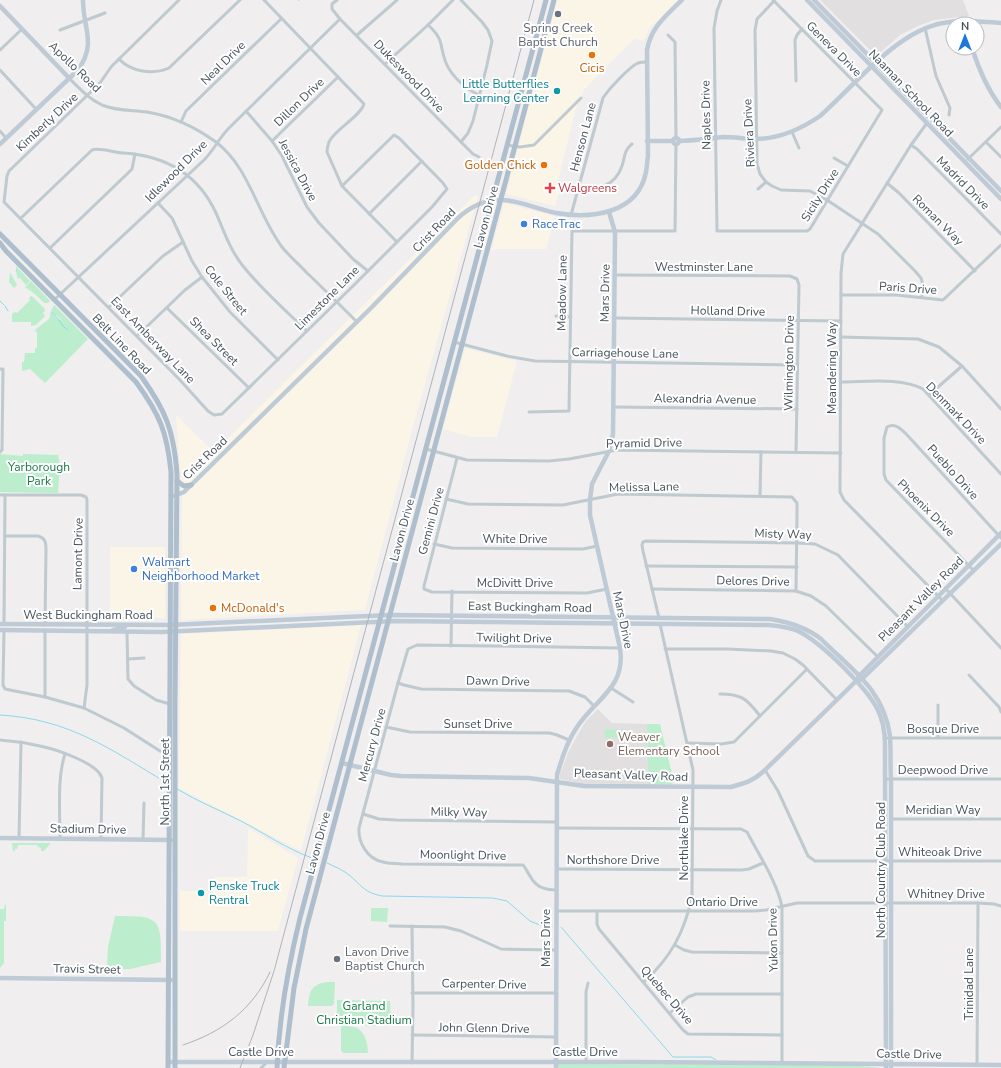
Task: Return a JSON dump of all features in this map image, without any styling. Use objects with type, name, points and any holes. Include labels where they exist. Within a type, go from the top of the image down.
[{"type":"main road","points":[[0,144],[81,66],[87,53],[88,35],[83,0]]},
{"type":"main road","name":"Lavon Drive","points":[[277,1065],[282,1010],[300,918],[546,0]]},
{"type":"main road","name":"Lavon Drive","points":[[284,1065],[296,975],[308,919],[554,0]]},
{"type":"main road","name":"Crist Road","points":[[170,496],[184,492],[357,322],[465,212],[479,204],[492,200],[501,200],[571,215],[591,215],[609,212],[625,204],[640,188],[646,173],[649,40],[655,28],[682,0]]},
{"type":"main road","name":"Naaman School Road","points":[[806,0],[926,123],[1001,191]]},
{"type":"main road","name":"Naaman School Road","points":[[814,0],[930,119],[1001,199]]},
{"type":"main road","name":"Apollo Road","points":[[0,6],[70,78]]},
{"type":"main road","points":[[647,141],[696,141],[716,138],[756,139],[792,132],[820,116],[902,40],[925,28],[945,23]]},
{"type":"main road","points":[[985,23],[1001,23]]},
{"type":"main road","points":[[536,38],[543,40]]},
{"type":"main road","points":[[975,56],[989,90],[1001,107]]},
{"type":"main road","name":"Mars Drive","points":[[556,1065],[557,781],[562,758],[569,740],[584,718],[618,678],[621,656],[590,515],[592,484],[609,451],[613,434],[615,232],[609,212]]},
{"type":"main road","name":"Belt Line Road","points":[[0,234],[141,376],[157,398],[170,425],[173,439],[176,454],[177,495]]},
{"type":"main road","name":"Belt Line Road","points":[[0,243],[6,251],[136,382],[152,403],[167,441],[171,472],[170,496]]},
{"type":"main road","points":[[17,261],[22,256]]},
{"type":"main road","points":[[441,393],[449,395]]},
{"type":"main road","points":[[177,481],[184,486],[191,485]]},
{"type":"main road","name":"North 1st Street","points":[[175,1065],[175,936],[170,779],[173,685],[177,631],[177,495]]},
{"type":"main road","name":"North 1st Street","points":[[168,1065],[168,936],[172,840],[176,792],[172,753],[170,704],[173,685],[170,632],[170,496]]},
{"type":"main road","name":"Pleasant Valley Road","points":[[342,763],[401,776],[529,778],[584,786],[731,787],[746,783],[754,780],[765,770],[837,700],[907,626],[1000,535]]},
{"type":"main road","name":"Pleasant Valley Road","points":[[860,677],[912,631],[1001,544]]},
{"type":"main road","points":[[170,553],[177,552]]},
{"type":"main road","name":"East Buckingham Road","points":[[177,625],[381,615],[452,618],[769,624],[798,631],[816,642],[856,681]]},
{"type":"main road","name":"East Buckingham Road","points":[[170,632],[452,618]]},
{"type":"main road","points":[[266,620],[266,627]]},
{"type":"main road","name":"East Buckingham Road","points":[[659,621],[770,620],[796,625],[813,633],[821,639],[860,677]]},
{"type":"main road","points":[[223,623],[223,629]]},
{"type":"main road","name":"West Buckingham Road","points":[[2,624],[177,625]]},
{"type":"main road","points":[[108,632],[124,628],[126,625]]},
{"type":"main road","name":"West Buckingham Road","points":[[2,630],[127,633],[170,632]]},
{"type":"main road","name":"North Country Club Road","points":[[860,677],[872,689],[887,720],[888,1066]]},
{"type":"main road","name":"North Country Club Road","points":[[856,681],[869,696],[880,714],[887,738]]},
{"type":"main road","points":[[170,790],[173,813],[175,815]]},
{"type":"main road","name":"Stadium Drive","points":[[0,838],[172,840]]},
{"type":"main road","points":[[300,918],[308,919]]},
{"type":"main road","points":[[168,936],[175,936]]},
{"type":"main road","points":[[293,949],[292,969],[296,975]]},
{"type":"main road","name":"Travis Street","points":[[0,978],[175,980]]},
{"type":"main road","points":[[169,990],[175,990]]},
{"type":"main road","name":"Castle Drive","points":[[168,1065],[267,1062],[277,1065],[412,1063],[427,1066],[470,1066],[556,1065],[586,1062],[1001,1066]]},
{"type":"street","name":"Kimberly Drive","points":[[9,171],[88,96],[100,83],[111,67],[179,0]]},
{"type":"street","points":[[119,59],[124,64],[138,70],[161,71],[169,68],[240,0]]},
{"type":"street","points":[[264,0],[364,104],[364,106],[329,142],[326,152],[342,186],[397,242]]},
{"type":"street","name":"Dukeswood Drive","points":[[337,0],[332,4],[332,9],[340,19],[473,154],[479,157]]},
{"type":"street","points":[[357,36],[397,0]]},
{"type":"street","points":[[385,64],[453,0]]},
{"type":"street","points":[[461,0],[482,22],[488,30],[492,41],[487,65],[468,133],[461,142]]},
{"type":"street","name":"Naples Drive","points":[[717,231],[714,28],[715,17],[721,0]]},
{"type":"street","name":"Geneva Drive","points":[[774,0],[882,110]]},
{"type":"street","name":"Riviera Drive","points":[[774,0],[755,22],[756,139],[757,164],[760,174],[766,182],[781,190],[810,191],[827,200],[878,234],[921,278],[923,285],[922,297]]},
{"type":"street","points":[[60,30],[105,13]]},
{"type":"street","name":"Neal Drive","points":[[180,122],[186,111],[281,19]]},
{"type":"street","name":"Idlewood Drive","points":[[55,299],[210,154],[223,134],[340,19]]},
{"type":"street","points":[[428,25],[435,31],[441,41],[446,63],[450,70],[471,91],[479,95]]},
{"type":"street","points":[[925,28],[936,76],[950,108],[949,115]]},
{"type":"street","points":[[0,50],[22,29]]},
{"type":"street","points":[[796,81],[796,40],[797,35],[802,29]]},
{"type":"street","points":[[615,232],[675,231],[675,42],[668,35]]},
{"type":"street","name":"Henson Lane","points":[[571,215],[603,98],[633,66],[639,63],[648,62]]},
{"type":"street","points":[[0,70],[36,108]]},
{"type":"street","name":"Dillon Drive","points":[[272,141],[338,77]]},
{"type":"street","name":"Apollo Road","points":[[70,78],[88,96],[103,105],[114,109],[151,113],[180,122],[197,130],[217,143],[240,169],[250,185],[263,216],[283,248],[357,322]]},
{"type":"street","points":[[508,144],[515,146],[534,145],[581,98]]},
{"type":"street","name":"Sicily Drive","points":[[717,231],[807,231],[810,229],[882,110]]},
{"type":"street","name":"Jessica Drive","points":[[246,111],[272,141],[290,170],[306,207],[353,259],[368,271]]},
{"type":"street","name":"Meandering Way","points":[[930,119],[911,145],[843,254],[841,273],[840,492],[844,500],[943,601]]},
{"type":"street","points":[[967,160],[1001,127]]},
{"type":"street","points":[[0,131],[6,138]]},
{"type":"street","points":[[792,132],[799,148]]},
{"type":"street","points":[[342,186],[392,136],[399,138],[422,161],[369,214]]},
{"type":"street","points":[[986,142],[1001,157]]},
{"type":"street","points":[[579,187],[596,189],[610,183],[619,173],[627,148],[632,144]]},
{"type":"street","name":"Madrid Drive","points":[[911,145],[917,149],[1001,234]]},
{"type":"street","points":[[20,218],[92,150],[99,149],[135,154],[164,161],[188,175],[198,185],[209,200],[233,251],[243,266],[307,331]]},
{"type":"street","points":[[50,248],[132,169],[135,154]]},
{"type":"street","points":[[834,158],[848,166]]},
{"type":"street","name":"Limestone Lane","points":[[214,415],[222,414],[278,360],[397,242],[446,191],[446,187],[422,161]]},
{"type":"street","name":"East Amberway Lane","points":[[9,171],[4,202],[80,277],[179,378],[208,411],[214,415]]},
{"type":"street","points":[[758,189],[766,182]]},
{"type":"street","name":"Roman Way","points":[[887,184],[899,193],[975,271]]},
{"type":"street","name":"Cole Street","points":[[158,203],[172,218],[202,277],[230,312],[278,360]]},
{"type":"street","name":"Meadow Lane","points":[[529,412],[569,411],[572,231],[615,232]]},
{"type":"street","points":[[109,307],[163,256],[183,242]]},
{"type":"street","name":"Paris Drive","points":[[841,295],[896,295],[943,300],[1001,245]]},
{"type":"street","name":"Westminster Lane","points":[[615,275],[793,277]]},
{"type":"street","points":[[137,336],[185,290],[202,277]]},
{"type":"street","name":"Wilmington Drive","points":[[793,277],[797,279],[799,285],[796,452]]},
{"type":"street","name":"Shea Street","points":[[167,308],[249,388]]},
{"type":"street","points":[[556,316],[571,317]]},
{"type":"street","name":"Holland Drive","points":[[615,318],[841,321]]},
{"type":"street","points":[[841,337],[918,339],[940,347],[962,366],[1001,409]]},
{"type":"street","name":"Carriagehouse Lane","points":[[454,342],[507,356],[535,361],[797,365]]},
{"type":"street","points":[[930,395],[962,366]]},
{"type":"street","points":[[0,369],[3,369],[2,451],[0,452]]},
{"type":"street","name":"Denmark Drive","points":[[841,382],[902,382],[915,384],[930,395],[1001,474]]},
{"type":"street","name":"Alexandria Avenue","points":[[614,406],[797,409]]},
{"type":"street","name":"Pueblo Drive","points":[[888,427],[890,425],[895,426],[909,437],[1000,535]]},
{"type":"street","name":"Phoenix Drive","points":[[888,427],[884,438],[884,474],[886,480],[974,571]]},
{"type":"street","name":"Pyramid Drive","points":[[426,449],[467,460],[548,461],[569,459],[617,450],[841,453]]},
{"type":"street","points":[[760,452],[760,496]]},
{"type":"street","name":"Gemini Drive","points":[[424,589],[434,544],[457,458]]},
{"type":"street","name":"Melissa Lane","points":[[446,499],[468,504],[563,505],[618,494],[788,496],[795,499],[797,504],[797,543]]},
{"type":"street","points":[[0,495],[5,495],[2,624],[5,689],[45,696],[84,708],[124,728],[160,752],[172,753]]},
{"type":"street","name":"Lamont Drive","points":[[5,495],[81,495],[86,497],[88,508],[87,625],[84,708]]},
{"type":"street","points":[[5,536],[38,536],[45,540],[45,696]]},
{"type":"street","name":"Misty Way","points":[[644,542],[815,544],[838,555],[912,631]]},
{"type":"street","name":"Northlake Drive","points":[[644,542],[642,545],[646,566],[688,743],[692,763],[694,787],[692,896],[689,911],[682,932],[669,955],[644,982]]},
{"type":"street","points":[[796,591],[797,543]]},
{"type":"street","name":"White Drive","points":[[434,544],[452,548],[583,549],[597,546]]},
{"type":"street","points":[[646,566],[797,566]]},
{"type":"street","points":[[945,588],[1001,648]]},
{"type":"street","name":"McDivitt Drive","points":[[424,589],[432,592],[587,593],[606,589]]},
{"type":"street","name":"Delores Drive","points":[[652,589],[796,591],[811,596],[826,606],[878,657]]},
{"type":"street","points":[[451,646],[452,591]]},
{"type":"street","points":[[127,633],[128,678],[134,686],[156,700],[170,704]]},
{"type":"street","name":"Twilight Drive","points":[[408,649],[417,645],[620,648]]},
{"type":"street","name":"Mercury Drive","points":[[363,847],[358,836],[363,814],[408,649]]},
{"type":"street","points":[[665,649],[727,649],[778,652],[795,659],[808,669],[837,700]]},
{"type":"street","points":[[128,659],[144,658]]},
{"type":"street","points":[[688,743],[721,744],[734,742],[808,669]]},
{"type":"street","points":[[968,675],[999,707],[1001,712]]},
{"type":"street","name":"Dawn Drive","points":[[398,683],[404,686],[421,689],[569,691],[584,697],[594,706]]},
{"type":"street","points":[[611,688],[633,702]]},
{"type":"street","points":[[720,694],[738,695],[760,716]]},
{"type":"street","points":[[938,705],[938,737]]},
{"type":"street","name":"Sunset Drive","points":[[386,727],[410,732],[550,733],[569,740]]},
{"type":"street","name":"Bosque Drive","points":[[887,738],[1001,738]]},
{"type":"street","points":[[0,740],[42,746],[94,767],[101,774],[102,778],[101,839]]},
{"type":"street","points":[[19,838],[21,742]]},
{"type":"street","points":[[60,839],[61,775],[62,763],[65,754]]},
{"type":"street","name":"Whiteoak Drive","points":[[765,770],[778,791],[808,856],[812,860],[1001,861]]},
{"type":"street","name":"Deepwood Drive","points":[[888,779],[1001,779]]},
{"type":"street","points":[[143,840],[144,802]]},
{"type":"street","name":"Milky Way","points":[[363,814],[379,819],[396,820],[557,822]]},
{"type":"street","name":"Meridian Way","points":[[888,819],[1001,819]]},
{"type":"street","points":[[557,828],[693,828]]},
{"type":"street","name":"Yukon Drive","points":[[693,828],[741,829],[747,832],[781,899],[782,1063]]},
{"type":"street","name":"Moonlight Drive","points":[[363,847],[378,861],[384,863],[523,865],[535,884],[548,890],[557,890]]},
{"type":"street","name":"Northshore Drive","points":[[557,869],[742,870],[749,869],[763,863]]},
{"type":"street","name":"Ontario Drive","points":[[556,911],[759,911],[797,903],[888,904]]},
{"type":"street","name":"Whitney Drive","points":[[888,904],[978,903],[1001,906]]},
{"type":"street","name":"Trinidad Lane","points":[[977,1065],[978,903]]},
{"type":"street","name":"Quebec Drive","points":[[597,911],[597,924],[599,930],[688,1034],[782,1035]]},
{"type":"street","points":[[390,926],[445,927],[454,929],[501,949],[556,950]]},
{"type":"street","points":[[412,926],[412,1063]]},
{"type":"street","points":[[674,945],[692,952],[782,953]]},
{"type":"street","points":[[586,1062],[586,992],[588,983]]},
{"type":"street","name":"Carpenter Drive","points":[[412,993],[556,993]]},
{"type":"street","points":[[670,1013],[688,997],[696,994],[782,994]]},
{"type":"street","name":"John Glenn Drive","points":[[412,1035],[556,1037]]},
{"type":"street","points":[[261,1068],[267,1062]]},
{"type":"shaded area","points":[[557,0],[677,0],[663,17],[651,26],[643,41],[636,39],[632,41],[584,90],[576,108],[558,181],[561,186],[555,206],[506,194]]},
{"type":"shaded area","points":[[820,0],[963,0],[969,16],[945,16],[945,19],[934,20],[918,26],[900,35],[876,56]]},
{"type":"shaded area","points":[[475,195],[478,196],[414,423],[365,610],[181,620],[182,497],[176,415],[214,452]]},
{"type":"shaded area","points":[[504,203],[555,216],[546,249],[497,249],[491,251]]},
{"type":"shaded area","points":[[465,348],[517,361],[497,437],[471,437],[443,429]]},
{"type":"shaded area","points":[[110,547],[165,547],[165,618],[110,617]]},
{"type":"shaded area","points":[[361,625],[301,851],[179,788],[181,634]]},
{"type":"shaded area","name":"Weaver Elementary School","points":[[598,709],[612,723],[647,724],[648,785],[583,784],[560,779],[560,774],[568,753],[577,736],[586,721]]},
{"type":"shaded area","points":[[248,828],[298,858],[278,931],[180,931],[180,891],[214,891],[214,877],[247,877]]},
{"type":"green space","points":[[16,266],[30,281],[26,285],[20,278],[18,279],[16,272],[18,271],[16,271]]},
{"type":"green space","points":[[10,272],[17,285],[14,288],[9,282]]},
{"type":"green space","points":[[31,281],[50,301],[48,303],[44,303],[25,287]]},
{"type":"green space","points":[[31,296],[44,308],[45,311],[43,313],[45,316],[36,325],[31,326],[31,322],[12,322],[12,314],[15,312],[17,313],[30,300],[29,298]]},
{"type":"green space","points":[[54,305],[88,339],[45,383],[30,369],[22,371],[22,362],[24,362],[25,353],[35,353],[35,348],[37,348],[36,329],[49,319],[51,312],[59,320],[61,319],[51,311]]},
{"type":"green space","name":"Yarborough Park","points":[[0,454],[23,456],[23,454],[58,455],[60,465],[58,493],[0,492]]},
{"type":"green space","points":[[647,724],[660,724],[674,782],[672,784],[648,785]]},
{"type":"green space","points":[[605,729],[627,730],[627,737],[605,738]]},
{"type":"green space","points":[[12,843],[50,844],[44,851],[41,851],[41,848],[37,845],[18,845],[17,849],[13,851]]},
{"type":"green space","points":[[5,904],[6,921],[4,921],[4,963],[0,968],[0,909],[4,909]]},
{"type":"green space","points":[[371,908],[388,908],[387,922],[371,921]]},
{"type":"green space","points":[[115,916],[141,917],[155,922],[160,936],[161,962],[130,969],[112,969],[107,964],[108,947]]},
{"type":"green space","points":[[335,982],[334,1004],[332,1006],[308,1006],[309,996],[312,989],[318,984]]},
{"type":"green space","name":"Garland Christian Stadium","points":[[337,1000],[390,1001],[391,1026],[337,1025]]},
{"type":"green space","points":[[341,1025],[354,1027],[361,1031],[365,1037],[368,1053],[343,1053],[341,1050]]},
{"type":"green space","points":[[558,1064],[848,1065],[881,1068],[558,1068]]},
{"type":"waterway","points":[[0,301],[4,305]]},
{"type":"waterway","points":[[5,306],[8,311]]},
{"type":"waterway","points":[[51,312],[68,330]]},
{"type":"waterway","points":[[0,715],[25,718],[68,729],[107,748],[167,783]]},
{"type":"waterway","points":[[177,789],[241,821],[276,841],[312,858]]},
{"type":"waterway","points":[[327,863],[345,872],[369,892],[382,896],[493,898],[507,901],[530,921],[540,925],[552,926]]},
{"type":"waterway","points":[[561,927],[673,1057],[711,1057],[716,1060]]},
{"type":"railway","points":[[240,1068],[253,1035],[274,971],[534,0]]},
{"type":"railway","points":[[183,1045],[211,1033],[234,1018],[254,998],[263,986],[270,972]]},
{"type":"place","name":"Spring Creek Baptist Church","points":[[558,14]]},
{"type":"place","name":"Cicis","points":[[592,55]]},
{"type":"place","name":"Little Butterflies Learning Center","points":[[557,91]]},
{"type":"place","name":"Golden Chick","points":[[544,165]]},
{"type":"place","name":"Walgreens","points":[[550,188]]},
{"type":"place","name":"RaceTrac","points":[[524,224]]},
{"type":"place","name":"Walmart Neighborhood Market","points":[[134,569]]},
{"type":"place","name":"McDonald's","points":[[213,608]]},
{"type":"place","name":"Weaver Elementary School","points":[[610,744]]},
{"type":"place","name":"Penske Truck Rentral","points":[[201,893]]},
{"type":"place","name":"Lavon Drive Baptist Church","points":[[337,959]]}]
